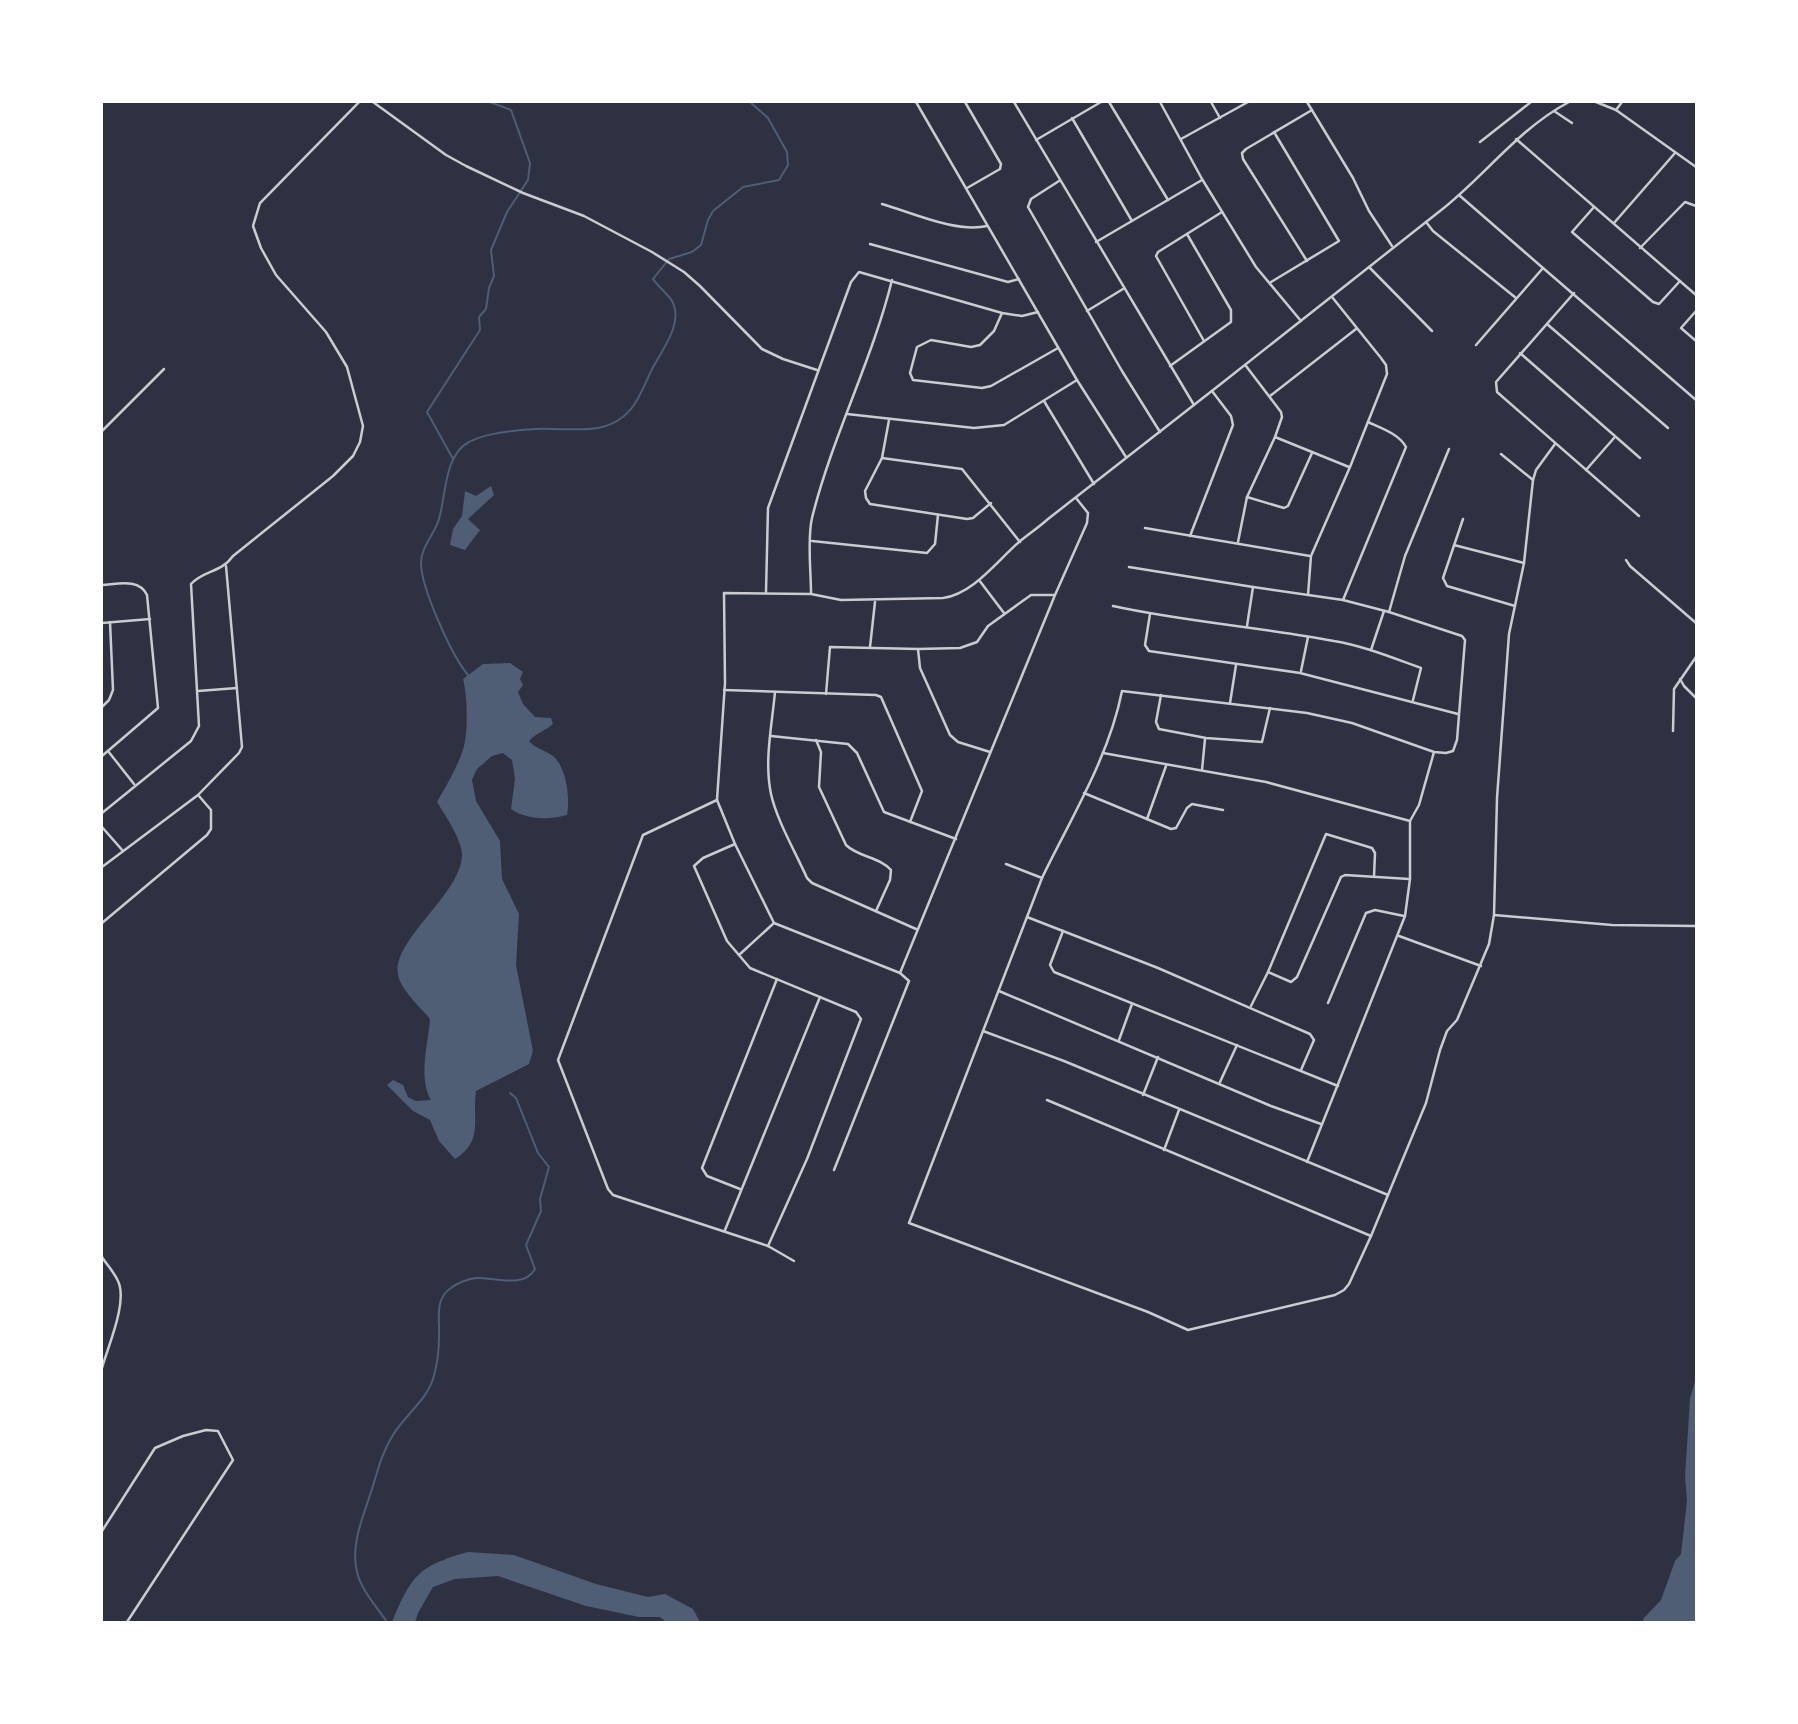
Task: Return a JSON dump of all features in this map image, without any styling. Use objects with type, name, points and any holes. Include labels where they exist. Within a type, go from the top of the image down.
[{"type":"street","points":[[102,813],[195,735],[199,722],[191,584],[196,578],[226,566],[233,556],[333,476],[353,456],[360,442],[363,426],[347,367],[326,332],[276,275],[261,248],[253,226],[260,203],[359,102]]},
{"type":"street","points":[[373,102],[446,155],[516,190],[584,216],[652,252],[684,272],[762,349],[817,370]]},
{"type":"street","points":[[916,102],[987,226],[1021,279],[1058,348],[1127,458]]},
{"type":"street","points":[[965,102],[1001,164],[1000,170],[967,189]]},
{"type":"street","points":[[1022,102],[1015,103],[1169,367],[1194,405]]},
{"type":"street","points":[[1036,140],[1101,102]]},
{"type":"street","points":[[1109,102],[1168,200]]},
{"type":"street","points":[[1160,102],[1255,267],[1301,321]]},
{"type":"street","points":[[1210,102],[1220,118]]},
{"type":"street","points":[[1181,139],[1248,102]]},
{"type":"street","points":[[1307,102],[1353,178],[1369,211],[1393,247]]},
{"type":"street","points":[[1480,142],[1531,102]]},
{"type":"street","points":[[834,1170],[909,981],[900,973],[774,923],[735,844],[717,800],[724,690],[724,593],[811,594],[836,600],[875,601],[948,598],[979,580],[1020,542],[1459,195],[1516,139],[1553,110],[1569,102]]},
{"type":"street","points":[[1596,102],[1616,110],[1696,167]]},
{"type":"street","points":[[1616,110],[1622,102]]},
{"type":"street","points":[[1307,261],[1243,159],[1242,153],[1312,110]]},
{"type":"street","points":[[1553,110],[1572,123]]},
{"type":"street","points":[[1072,118],[1132,221]]},
{"type":"street","points":[[1270,283],[1336,244],[1339,238],[1274,132]]},
{"type":"street","points":[[1516,139],[1696,295]]},
{"type":"street","points":[[1614,223],[1675,153]]},
{"type":"street","points":[[1096,242],[1202,179]]},
{"type":"street","points":[[1059,181],[1031,199],[1028,207],[1160,432]]},
{"type":"street","points":[[1459,195],[1696,400]]},
{"type":"street","points":[[1640,248],[1685,202],[1696,206]]},
{"type":"street","points":[[883,204],[955,226],[973,229],[987,226]]},
{"type":"street","points":[[1594,206],[1572,232],[1653,302],[1659,304],[1680,281]]},
{"type":"street","points":[[1204,341],[1156,256],[1158,252],[1222,212]]},
{"type":"street","points":[[1426,222],[1433,231],[1516,298]]},
{"type":"street","points":[[1169,367],[1231,322],[1231,310],[1187,234]]},
{"type":"street","points":[[870,244],[1008,282],[1021,279]]},
{"type":"street","points":[[1369,267],[1432,331]]},
{"type":"street","points":[[1476,345],[1543,268]]},
{"type":"street","points":[[766,592],[768,508],[817,370],[851,282],[859,272],[1002,313],[1022,316],[1038,312]]},
{"type":"street","points":[[811,594],[812,519],[892,280]]},
{"type":"street","points":[[1087,311],[1123,289]]},
{"type":"street","points":[[1574,293],[1496,382],[1497,392],[1639,516]]},
{"type":"street","points":[[1308,595],[1311,556],[1350,467],[1387,370],[1381,358],[1332,297]]},
{"type":"street","points":[[1696,311],[1681,328],[1696,341]]},
{"type":"street","points":[[1002,313],[994,331],[981,345],[971,347],[931,340],[917,347],[910,373],[913,380],[982,388],[991,386],[1058,348]]},
{"type":"street","points":[[1547,324],[1668,428]]},
{"type":"street","points":[[1270,396],[1357,329]]},
{"type":"street","points":[[1520,353],[1640,458]]},
{"type":"street","points":[[1238,542],[1247,497],[1282,417],[1279,407],[1246,366]]},
{"type":"street","points":[[102,431],[164,369]]},
{"type":"street","points":[[847,414],[980,428],[1007,424],[1077,380]]},
{"type":"street","points":[[1190,536],[1233,425],[1231,416],[1212,391]]},
{"type":"street","points":[[1044,401],[1094,484]]},
{"type":"street","points":[[889,420],[882,458],[865,491],[870,504],[971,519],[991,503]]},
{"type":"street","points":[[1343,600],[1406,447],[1392,433],[1368,422]]},
{"type":"street","points":[[1275,437],[1350,467]]},
{"type":"street","points":[[1586,470],[1615,437]]},
{"type":"street","points":[[1129,567],[1343,600],[1389,612],[1464,638],[1457,740],[1453,751],[1446,753],[1434,752],[1352,723],[1270,708],[1122,691],[1119,708],[1084,793],[1042,878],[909,1223],[1148,1312],[1188,1330],[1335,1295],[1344,1290],[1388,1195],[1426,1103],[1447,1031],[1457,1020],[1489,944],[1494,915],[1497,798],[1509,634],[1524,563],[1533,480],[1536,470],[1555,444]]},
{"type":"street","points":[[1389,612],[1405,556],[1449,449]]},
{"type":"street","points":[[1247,497],[1284,508],[1288,506],[1312,453]]},
{"type":"street","points":[[1501,454],[1533,480]]},
{"type":"street","points":[[882,458],[959,467],[969,475],[1020,542]]},
{"type":"street","points":[[900,973],[916,929],[1087,523],[1088,513],[1076,498]]},
{"type":"street","points":[[811,541],[927,553],[935,544],[939,514]]},
{"type":"street","points":[[1463,519],[1443,578],[1447,586],[1516,606]]},
{"type":"street","points":[[1144,528],[1311,556]]},
{"type":"street","points":[[1454,545],[1524,563]]},
{"type":"street","points":[[1626,560],[1696,623]]},
{"type":"street","points":[[102,867],[198,795],[231,763],[242,747],[226,566]]},
{"type":"street","points":[[979,580],[1004,614]]},
{"type":"street","points":[[102,585],[139,585],[147,595],[158,708],[102,757]]},
{"type":"street","points":[[1247,626],[1253,587]]},
{"type":"street","points":[[826,694],[830,647],[960,648],[975,643],[988,626],[1031,595],[1055,595]]},
{"type":"street","points":[[870,647],[875,601]]},
{"type":"street","points":[[1113,606],[1150,614],[1336,641],[1371,650],[1421,668],[1413,700]]},
{"type":"street","points":[[1371,650],[1384,611]]},
{"type":"street","points":[[1150,614],[1145,645],[1149,651],[1300,673],[1413,700],[1458,714]]},
{"type":"street","points":[[102,624],[151,619]]},
{"type":"street","points":[[102,707],[109,701],[113,690],[110,622]]},
{"type":"street","points":[[1300,673],[1308,637]]},
{"type":"street","points":[[918,649],[919,665],[950,734],[958,742],[991,752]]},
{"type":"street","points":[[1673,731],[1674,689],[1696,657]]},
{"type":"street","points":[[1230,704],[1237,665]]},
{"type":"street","points":[[1680,679],[1696,698]]},
{"type":"street","points":[[198,691],[237,688]]},
{"type":"street","points":[[724,690],[881,697],[922,790],[910,822]]},
{"type":"street","points":[[775,692],[769,744],[769,783],[772,797],[807,878],[812,883],[916,929]]},
{"type":"street","points":[[1161,695],[1156,722],[1159,729],[1206,738],[1262,742],[1270,708]]},
{"type":"street","points":[[771,736],[842,742],[853,749],[884,812],[956,839]]},
{"type":"street","points":[[1202,771],[1206,738]]},
{"type":"street","points":[[816,740],[821,752],[819,787],[845,845],[886,864],[891,870],[890,880],[876,911]]},
{"type":"street","points":[[108,751],[135,785]]},
{"type":"street","points":[[1101,752],[1266,782],[1410,821]]},
{"type":"street","points":[[1306,1163],[1399,936],[1405,916],[1410,879],[1410,821],[1419,805],[1434,752]]},
{"type":"street","points":[[1146,819],[1167,765]]},
{"type":"street","points":[[1084,793],[1174,829],[1192,804],[1223,810]]},
{"type":"street","points":[[102,923],[207,835],[211,829],[211,810],[198,795]]},
{"type":"street","points":[[717,800],[643,835],[558,1060],[610,1192],[634,1203],[768,1245],[794,1261]]},
{"type":"street","points":[[102,827],[123,851]]},
{"type":"street","points":[[1251,1007],[1325,834],[1372,848],[1375,853],[1374,877]]},
{"type":"street","points":[[735,844],[703,858],[694,866],[727,941],[750,968],[856,1012],[861,1019],[807,1159],[768,1245]]},
{"type":"street","points":[[1006,864],[1042,878]]},
{"type":"street","points":[[1268,972],[1291,982],[1297,977],[1341,877],[1345,875],[1410,879]]},
{"type":"street","points":[[1328,1003],[1366,913],[1374,910],[1405,916]]},
{"type":"street","points":[[1494,915],[1612,925],[1696,926]]},
{"type":"street","points":[[1027,917],[1251,1007],[1310,1034],[1314,1040],[1301,1071]]},
{"type":"street","points":[[739,955],[774,923]]},
{"type":"street","points":[[1063,931],[1050,965],[1054,972],[1338,1086]]},
{"type":"street","points":[[1399,936],[1481,966]]},
{"type":"street","points":[[740,1189],[707,1176],[702,1168],[777,979]]},
{"type":"street","points":[[999,991],[1321,1124]]},
{"type":"street","points":[[725,1230],[821,996]]},
{"type":"street","points":[[1119,1040],[1132,1004]]},
{"type":"street","points":[[983,1031],[1063,1061],[1388,1195]]},
{"type":"street","points":[[1220,1082],[1237,1045]]},
{"type":"street","points":[[1143,1095],[1158,1057]]},
{"type":"street","points":[[1047,1100],[1371,1236]]},
{"type":"street","points":[[1164,1150],[1179,1110]]},
{"type":"street","points":[[102,1257],[118,1281],[122,1294],[120,1310],[102,1368]]},
{"type":"street","points":[[102,1531],[155,1448],[183,1436],[206,1430],[218,1431],[233,1460],[127,1622]]},
{"type":"water","points":[[491,486],[494,495],[468,519],[480,530],[465,550],[450,545],[453,529],[462,516],[465,491],[476,496]]},
{"type":"water","points":[[510,663],[523,672],[520,679],[523,685],[518,692],[523,704],[535,717],[551,718],[553,724],[529,741],[558,761],[568,792],[568,808],[567,815],[553,818],[531,817],[511,809],[515,779],[512,760],[503,753],[492,756],[477,769],[472,780],[476,801],[500,841],[502,879],[519,914],[516,965],[533,1051],[529,1064],[476,1091],[473,1137],[470,1145],[455,1159],[439,1141],[430,1120],[413,1111],[387,1085],[393,1080],[403,1085],[408,1097],[416,1101],[431,1100],[424,1072],[430,1019],[403,986],[398,967],[402,952],[412,936],[450,887],[462,855],[456,835],[437,802],[457,764],[465,741],[467,710],[463,679],[483,664]]},
{"type":"water","points":[[1696,1378],[1696,1618],[1695,1622],[1644,1622],[1643,1619],[1661,1600],[1675,1561],[1681,1554],[1687,1501],[1685,1477],[1690,1398]]},
{"type":"water","points":[[468,1552],[514,1555],[596,1584],[648,1597],[665,1594],[693,1609],[700,1622],[666,1622],[660,1617],[639,1617],[586,1606],[498,1576],[455,1579],[433,1587],[415,1622],[392,1622],[405,1593],[419,1575],[438,1562]]},
{"type":"waterway","points":[[453,459],[427,412],[480,330],[479,317],[486,309],[494,276],[491,250],[507,212],[528,180],[530,163],[511,110],[490,102]]},
{"type":"waterway","points":[[468,675],[438,621],[426,588],[421,563],[423,551],[439,519],[450,466],[461,448],[476,439],[528,429],[602,427],[614,423],[634,405],[674,326],[675,310],[671,300],[653,279],[669,259],[692,252],[701,245],[713,211],[743,187],[779,180],[788,165],[787,152],[768,118],[750,102]]},
{"type":"waterway","points":[[387,1622],[359,1579],[355,1551],[362,1519],[386,1448],[433,1379],[442,1298],[453,1286],[466,1280],[524,1279],[535,1269],[526,1245],[541,1211],[540,1199],[549,1167],[538,1153],[516,1098],[510,1093]]}]
